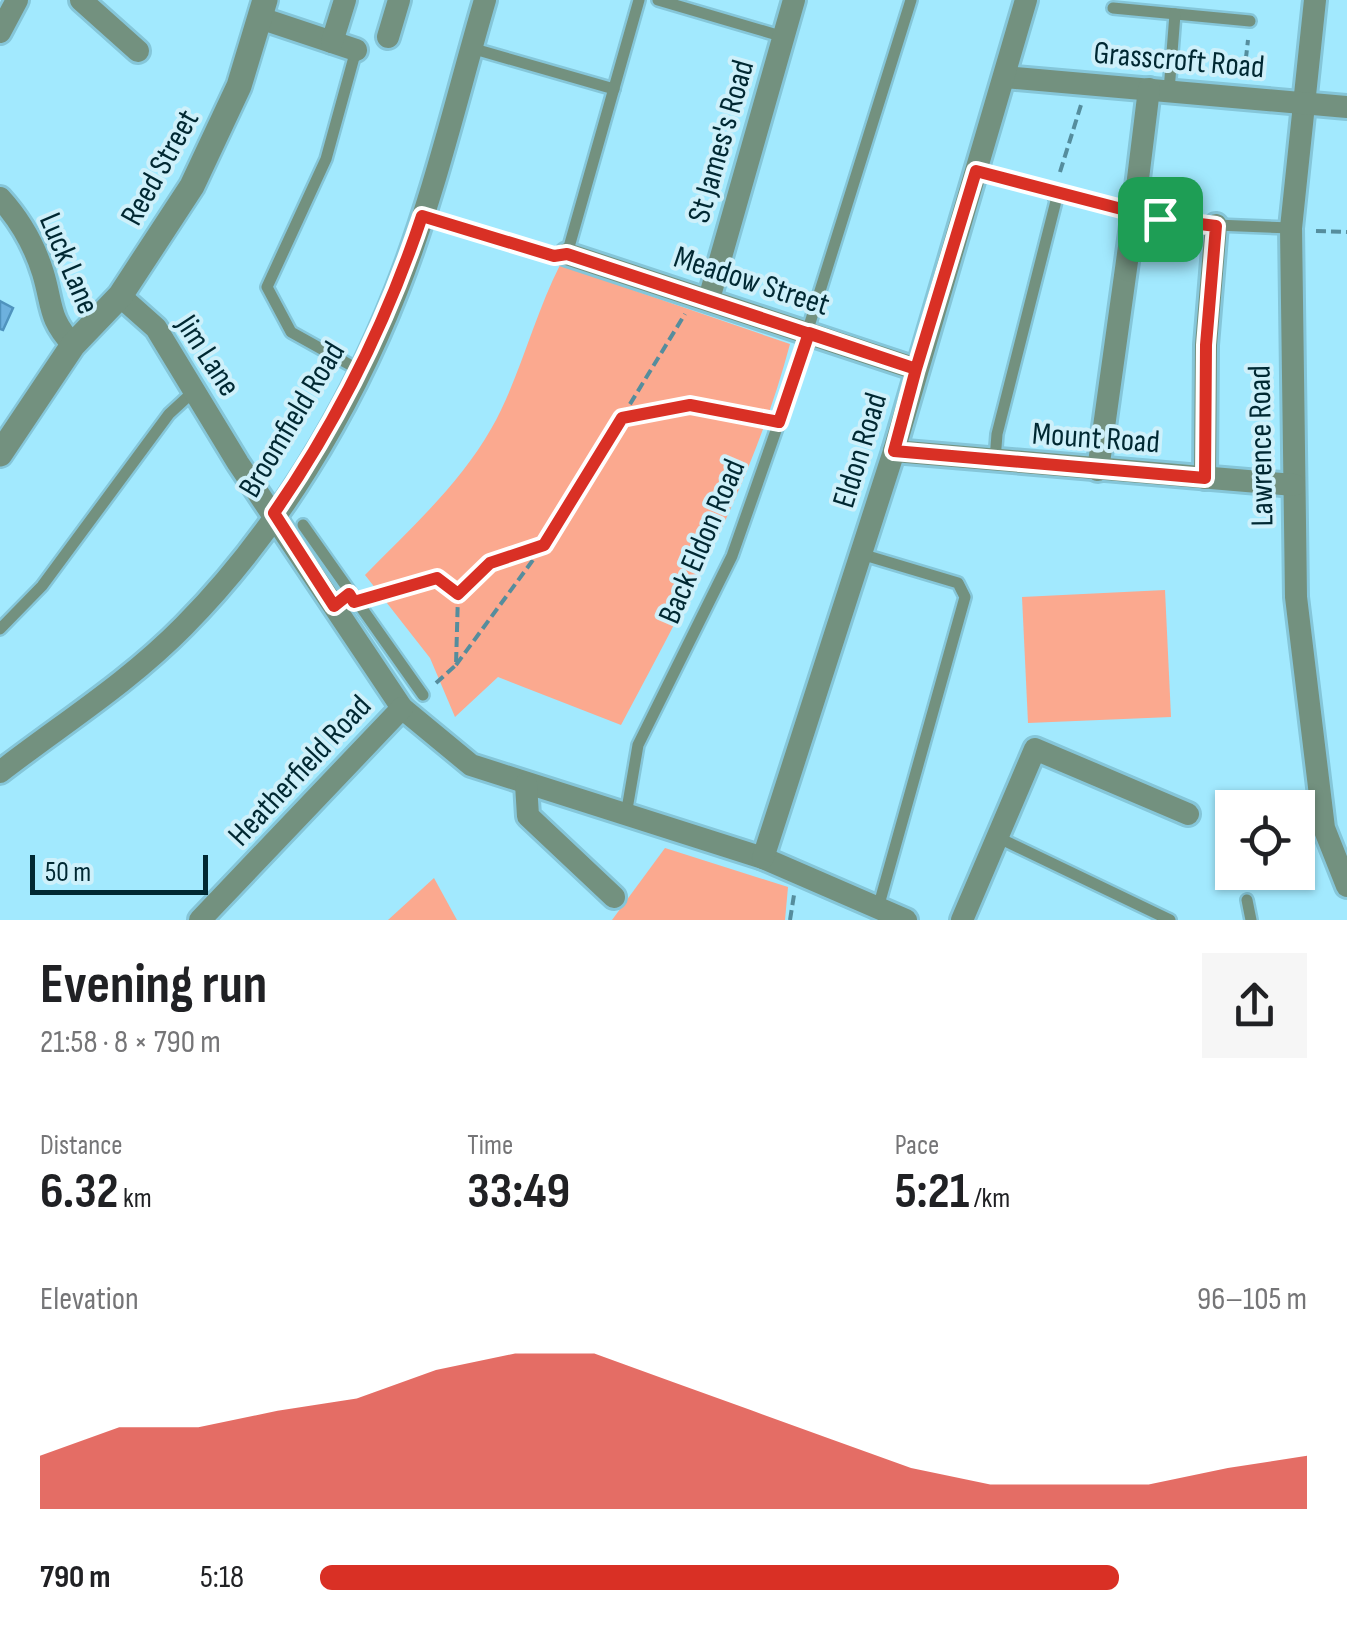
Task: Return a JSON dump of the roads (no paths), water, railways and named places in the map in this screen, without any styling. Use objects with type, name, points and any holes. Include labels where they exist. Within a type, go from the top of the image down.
[{"type":"street","points":[[0,32],[16,0]]},
{"type":"street","points":[[81,0],[138,51]]},
{"type":"street","points":[[332,42],[345,0]]},
{"type":"street","points":[[388,37],[399,0]]},
{"type":"street","name":"Broomfield Road","points":[[0,772],[115,690],[183,627],[235,570],[326,438],[362,371],[398,288],[485,0]]},
{"type":"street","name":"St James's Road","points":[[702,297],[794,0]]},
{"type":"street","name":"Eldon Road","points":[[763,858],[894,451],[1026,0]]},
{"type":"street","name":"Lawrence Road","points":[[1314,0],[1291,228],[1296,597],[1324,828],[1347,886]]},
{"type":"street","points":[[262,9],[356,50]]},
{"type":"street","name":"Reed Street","points":[[72,345],[120,296],[192,186],[239,86],[262,9]]},
{"type":"street","name":"Grasscroft Road","points":[[1004,77],[1347,107]]},
{"type":"street","points":[[1098,470],[1135,203],[1158,90]]},
{"type":"street","name":"Luck Lane","points":[[0,198],[22,222],[43,274],[52,323],[72,345],[0,454]]},
{"type":"street","points":[[1205,478],[1206,345],[1216,226]]},
{"type":"street","name":"Meadow Street","points":[[567,254],[916,369]]},
{"type":"street","name":"Jim Lane","points":[[120,296],[156,328],[274,513],[346,600],[402,708],[471,764],[763,858],[906,920]]},
{"type":"street","name":"Mount Road","points":[[894,451],[1294,485]]},
{"type":"street","name":"Heatherfield Road","points":[[201,920],[402,708]]},
{"type":"street","points":[[962,920],[1034,749],[1188,814]]},
{"type":"street","points":[[526,784],[528,816],[614,897]]},
{"type":"lane","points":[[567,254],[639,0]]},
{"type":"lane","points":[[658,0],[784,37]]},
{"type":"lane","name":"Back Eldon Road","points":[[626,815],[638,746],[732,556],[779,422],[910,0]]},
{"type":"lane","points":[[1113,8],[1250,21]]},
{"type":"lane","points":[[1158,90],[1175,14]]},
{"type":"lane","points":[[471,48],[614,89]]},
{"type":"lane","points":[[356,50],[326,159],[267,288],[291,332],[362,371]]},
{"type":"lane","points":[[976,171],[1052,192],[1056,201],[997,434],[994,462]]},
{"type":"lane","points":[[1135,203],[1216,226],[1291,228]]},
{"type":"lane","points":[[0,629],[42,586],[169,414],[194,390]]},
{"type":"lane","name":"Jim Lane","points":[[303,525],[346,600],[423,695]]},
{"type":"lane","points":[[862,554],[958,583],[964,597],[878,908]]},
{"type":"lane","points":[[997,837],[1170,920]]},
{"type":"lane","points":[[1247,900],[1252,920]]}]
